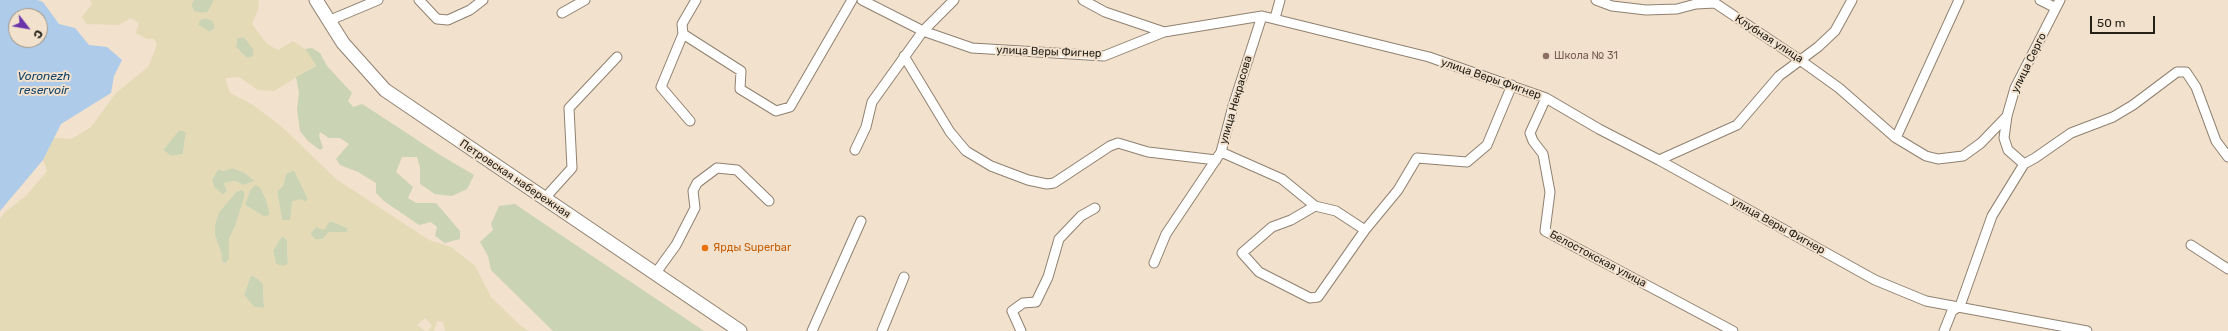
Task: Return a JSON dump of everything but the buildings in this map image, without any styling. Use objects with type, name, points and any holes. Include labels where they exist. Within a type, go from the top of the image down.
[{"type":"main road","name":"Петровская набережная","points":[[316,0],[328,22],[384,90],[740,331]]},
{"type":"street","points":[[328,22],[378,0]]},
{"type":"street","points":[[419,0],[437,19],[448,20],[470,10],[484,0]]},
{"type":"street","points":[[562,13],[585,0]]},
{"type":"street","points":[[690,121],[661,87],[683,34],[682,24],[696,0]]},
{"type":"street","points":[[683,34],[740,71],[740,89],[776,111],[790,107],[852,0]]},
{"type":"street","name":"улица Веры Фигнер","points":[[862,0],[923,30],[972,48],[1104,56],[1164,32],[1262,16],[1429,57],[1546,98],[1599,129],[1659,160],[1875,280],[1926,301],[1960,306],[2087,331]]},
{"type":"street","points":[[854,150],[866,127],[872,102],[923,30],[954,0]]},
{"type":"street","points":[[1083,0],[1105,12],[1164,32]]},
{"type":"street","points":[[1275,18],[1280,0]]},
{"type":"street","name":"Клубная улица","points":[[1596,0],[1612,6],[1646,10],[1676,9],[1713,1],[1839,88],[1896,138],[1926,156],[1938,159],[1963,156],[1981,143],[2007,116]]},
{"type":"street","points":[[1659,160],[1737,125],[1779,76],[1835,31],[1852,0]]},
{"type":"street","points":[[1896,138],[1959,0]]},
{"type":"street","name":"улица Серго","points":[[2024,164],[2008,150],[2004,138],[2007,116],[2015,88],[2058,4],[2040,0]]},
{"type":"street","name":"улица Некрасова","points":[[1154,263],[1166,234],[1219,156],[1233,106],[1262,16]]},
{"type":"street","points":[[904,56],[950,132],[966,151],[991,166],[1028,180],[1054,184],[1110,146],[1118,143],[1148,152],[1219,156],[1282,179],[1315,206],[1336,211],[1365,230]]},
{"type":"street","points":[[544,199],[572,168],[570,108],[618,58]]},
{"type":"street","points":[[1944,331],[1952,311],[1960,306],[1992,216],[2024,164],[2071,133],[2113,118],[2177,72],[2186,72],[2196,87],[2216,141],[2228,157]]},
{"type":"street","points":[[1315,206],[1292,220],[1272,227],[1242,253],[1259,272],[1310,298],[1318,297],[1365,230],[1398,190],[1417,158],[1468,162],[1487,145],[1512,85]]},
{"type":"street","name":"Белостокская улица","points":[[1546,98],[1530,133],[1533,142],[1543,154],[1550,192],[1545,231],[1733,331]]},
{"type":"street","points":[[655,274],[676,245],[695,208],[693,191],[696,184],[717,168],[737,170],[769,201]]},
{"type":"street","points":[[1020,331],[1012,311],[1023,303],[1036,302],[1048,277],[1059,239],[1081,216],[1095,208]]},
{"type":"street","points":[[812,331],[861,221]]},
{"type":"street","points":[[2191,245],[2228,269]]},
{"type":"street","points":[[882,331],[904,277]]},
{"type":"green space","points":[[194,0],[214,0],[208,12],[201,13],[194,11],[191,5]]},
{"type":"green space","points":[[206,18],[213,21],[215,28],[210,32],[198,25],[199,19]]},
{"type":"green space","points":[[244,37],[254,50],[253,57],[247,58],[236,47],[237,38]]},
{"type":"green space","points":[[312,48],[320,53],[327,66],[352,93],[348,101],[353,107],[362,104],[440,155],[474,175],[467,189],[452,196],[435,194],[420,184],[420,167],[417,157],[402,157],[396,172],[413,187],[408,198],[416,203],[436,203],[460,231],[460,239],[445,243],[435,236],[437,227],[431,222],[419,225],[384,201],[376,193],[376,183],[358,172],[340,165],[336,159],[349,144],[340,138],[329,138],[320,132],[319,136],[323,148],[320,150],[308,141],[300,131],[297,109],[299,93],[296,77],[316,66],[305,49]]},
{"type":"green space","points":[[179,130],[186,132],[183,154],[171,156],[163,150]]},
{"type":"green space","points":[[233,168],[245,173],[255,181],[243,185],[235,181],[224,183],[227,191],[223,195],[214,187],[212,180],[218,169],[223,171]]},
{"type":"green space","points":[[294,170],[308,199],[290,220],[282,220],[277,191],[283,186],[286,174]]},
{"type":"green space","points":[[255,185],[260,187],[266,199],[270,214],[265,217],[245,205],[250,190]]},
{"type":"green space","points":[[243,190],[245,195],[236,224],[229,239],[229,259],[226,263],[221,262],[222,256],[215,235],[215,224],[219,212],[237,191]]},
{"type":"green space","points":[[515,204],[704,331],[553,331],[491,270],[488,256],[480,242],[493,230],[491,224],[499,206]]},
{"type":"green space","points":[[330,221],[348,228],[347,232],[329,232],[323,239],[315,239],[310,234],[316,227]]},
{"type":"green space","points":[[282,236],[287,240],[288,265],[282,266],[276,264],[273,251]]},
{"type":"green space","points":[[251,275],[263,284],[264,308],[254,307],[244,295]]},
{"type":"sand","points":[[90,0],[194,0],[191,5],[194,11],[201,13],[208,12],[214,0],[259,0],[258,10],[252,24],[267,44],[278,50],[293,41],[305,49],[316,65],[274,91],[258,90],[239,77],[225,78],[230,93],[253,105],[282,127],[336,179],[429,240],[451,247],[475,266],[491,297],[520,325],[529,331],[445,331],[443,322],[437,321],[434,331],[428,331],[432,325],[425,318],[417,325],[425,331],[0,331],[0,219],[5,212],[26,196],[47,171],[43,160],[54,138],[72,139],[91,127],[116,93],[148,67],[157,44],[154,39],[147,39],[136,33],[139,23],[131,18],[118,25],[87,24],[82,17],[92,4]],"holes":[[[206,18],[213,21],[215,28],[210,32],[198,25],[200,20]],[[244,37],[254,50],[253,56],[247,58],[236,47],[237,38]],[[179,130],[186,132],[183,154],[171,156],[163,150]],[[234,168],[245,173],[255,181],[243,185],[235,181],[224,183],[227,191],[223,195],[214,187],[212,180],[218,169],[223,171]],[[294,170],[308,199],[305,202],[302,199],[292,201],[290,220],[282,220],[277,191],[283,186],[286,174]],[[255,185],[260,187],[270,214],[265,217],[245,205],[250,190]],[[243,190],[245,195],[236,224],[229,239],[229,259],[226,263],[222,263],[222,256],[215,235],[215,224],[219,212],[237,191]],[[330,221],[348,228],[347,232],[329,232],[323,239],[315,239],[310,234],[316,227],[324,230]],[[282,236],[287,240],[288,264],[282,266],[276,264],[273,251]],[[251,275],[263,284],[264,308],[254,307],[244,295]]]},
{"type":"water","name":"Voronezh reservoir","points":[[0,0],[37,0],[43,2],[47,8],[8,8],[8,48],[48,48],[48,9],[59,24],[75,28],[89,45],[107,47],[122,60],[114,76],[111,93],[61,124],[43,160],[0,211]]},
{"type":"place","name":"Школа № 31","points":[[1546,56]]},
{"type":"place","name":"Ярды Superbar","points":[[705,248]]}]
